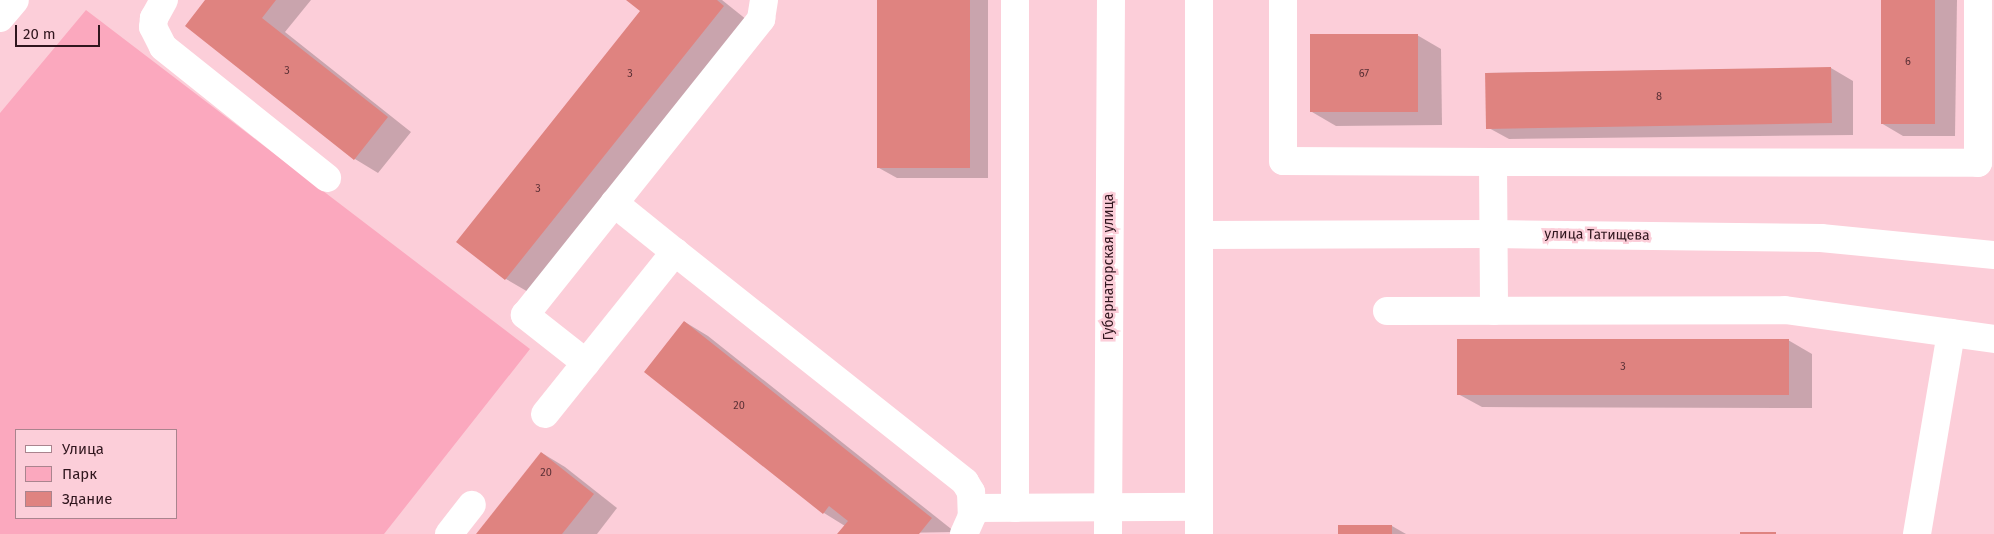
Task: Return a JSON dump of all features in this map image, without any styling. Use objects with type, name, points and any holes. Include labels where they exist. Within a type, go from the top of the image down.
[{"type":"street","points":[[0,18],[15,0]]},
{"type":"street","points":[[164,0],[154,18],[153,27],[163,47],[327,178]]},
{"type":"street","points":[[586,363],[525,315],[761,19],[764,0]]},
{"type":"street","points":[[1015,0],[1015,508]]},
{"type":"street","name":"Губернаторская улица","points":[[1108,521],[1111,0]]},
{"type":"street","points":[[972,508],[1015,508],[1108,521],[1199,521],[1199,0]]},
{"type":"street","points":[[1283,0],[1283,161],[1978,163],[1978,0]]},
{"type":"street","points":[[1493,162],[1494,311]]},
{"type":"street","points":[[614,203],[966,482],[971,492],[972,508],[971,522],[964,534]]},
{"type":"street","name":"улица Татищева","points":[[1200,235],[1493,234],[1821,238],[1994,256]]},
{"type":"street","points":[[545,414],[675,252]]},
{"type":"street","points":[[1387,311],[1785,310],[1994,339]]},
{"type":"street","points":[[1918,534],[1952,333]]},
{"type":"street","points":[[449,534],[472,505]]},
{"type":"green space","points":[[86,10],[530,349],[384,534],[0,534],[0,113]]},
{"type":"building","points":[[205,0],[276,0],[262,18],[388,117],[354,160],[185,26]]},
{"type":"building","points":[[626,0],[717,0],[724,6],[505,280],[456,242],[640,11]]},
{"type":"building","points":[[877,0],[970,0],[970,168],[877,168]]},
{"type":"building","points":[[1881,0],[1935,0],[1935,124],[1881,124]]},
{"type":"building","points":[[1310,34],[1418,34],[1418,112],[1310,112]]},
{"type":"building","points":[[1831,67],[1832,123],[1486,129],[1485,73]]},
{"type":"building","points":[[684,321],[932,518],[919,534],[837,534],[848,521],[829,506],[823,514],[644,372]]},
{"type":"building","points":[[1457,339],[1789,339],[1789,395],[1457,395]]},
{"type":"building","points":[[541,452],[594,494],[562,534],[476,534]]},
{"type":"building","points":[[1338,525],[1392,525],[1392,534],[1338,534]]},
{"type":"building","points":[[1740,532],[1776,532],[1776,534],[1740,534]]}]
